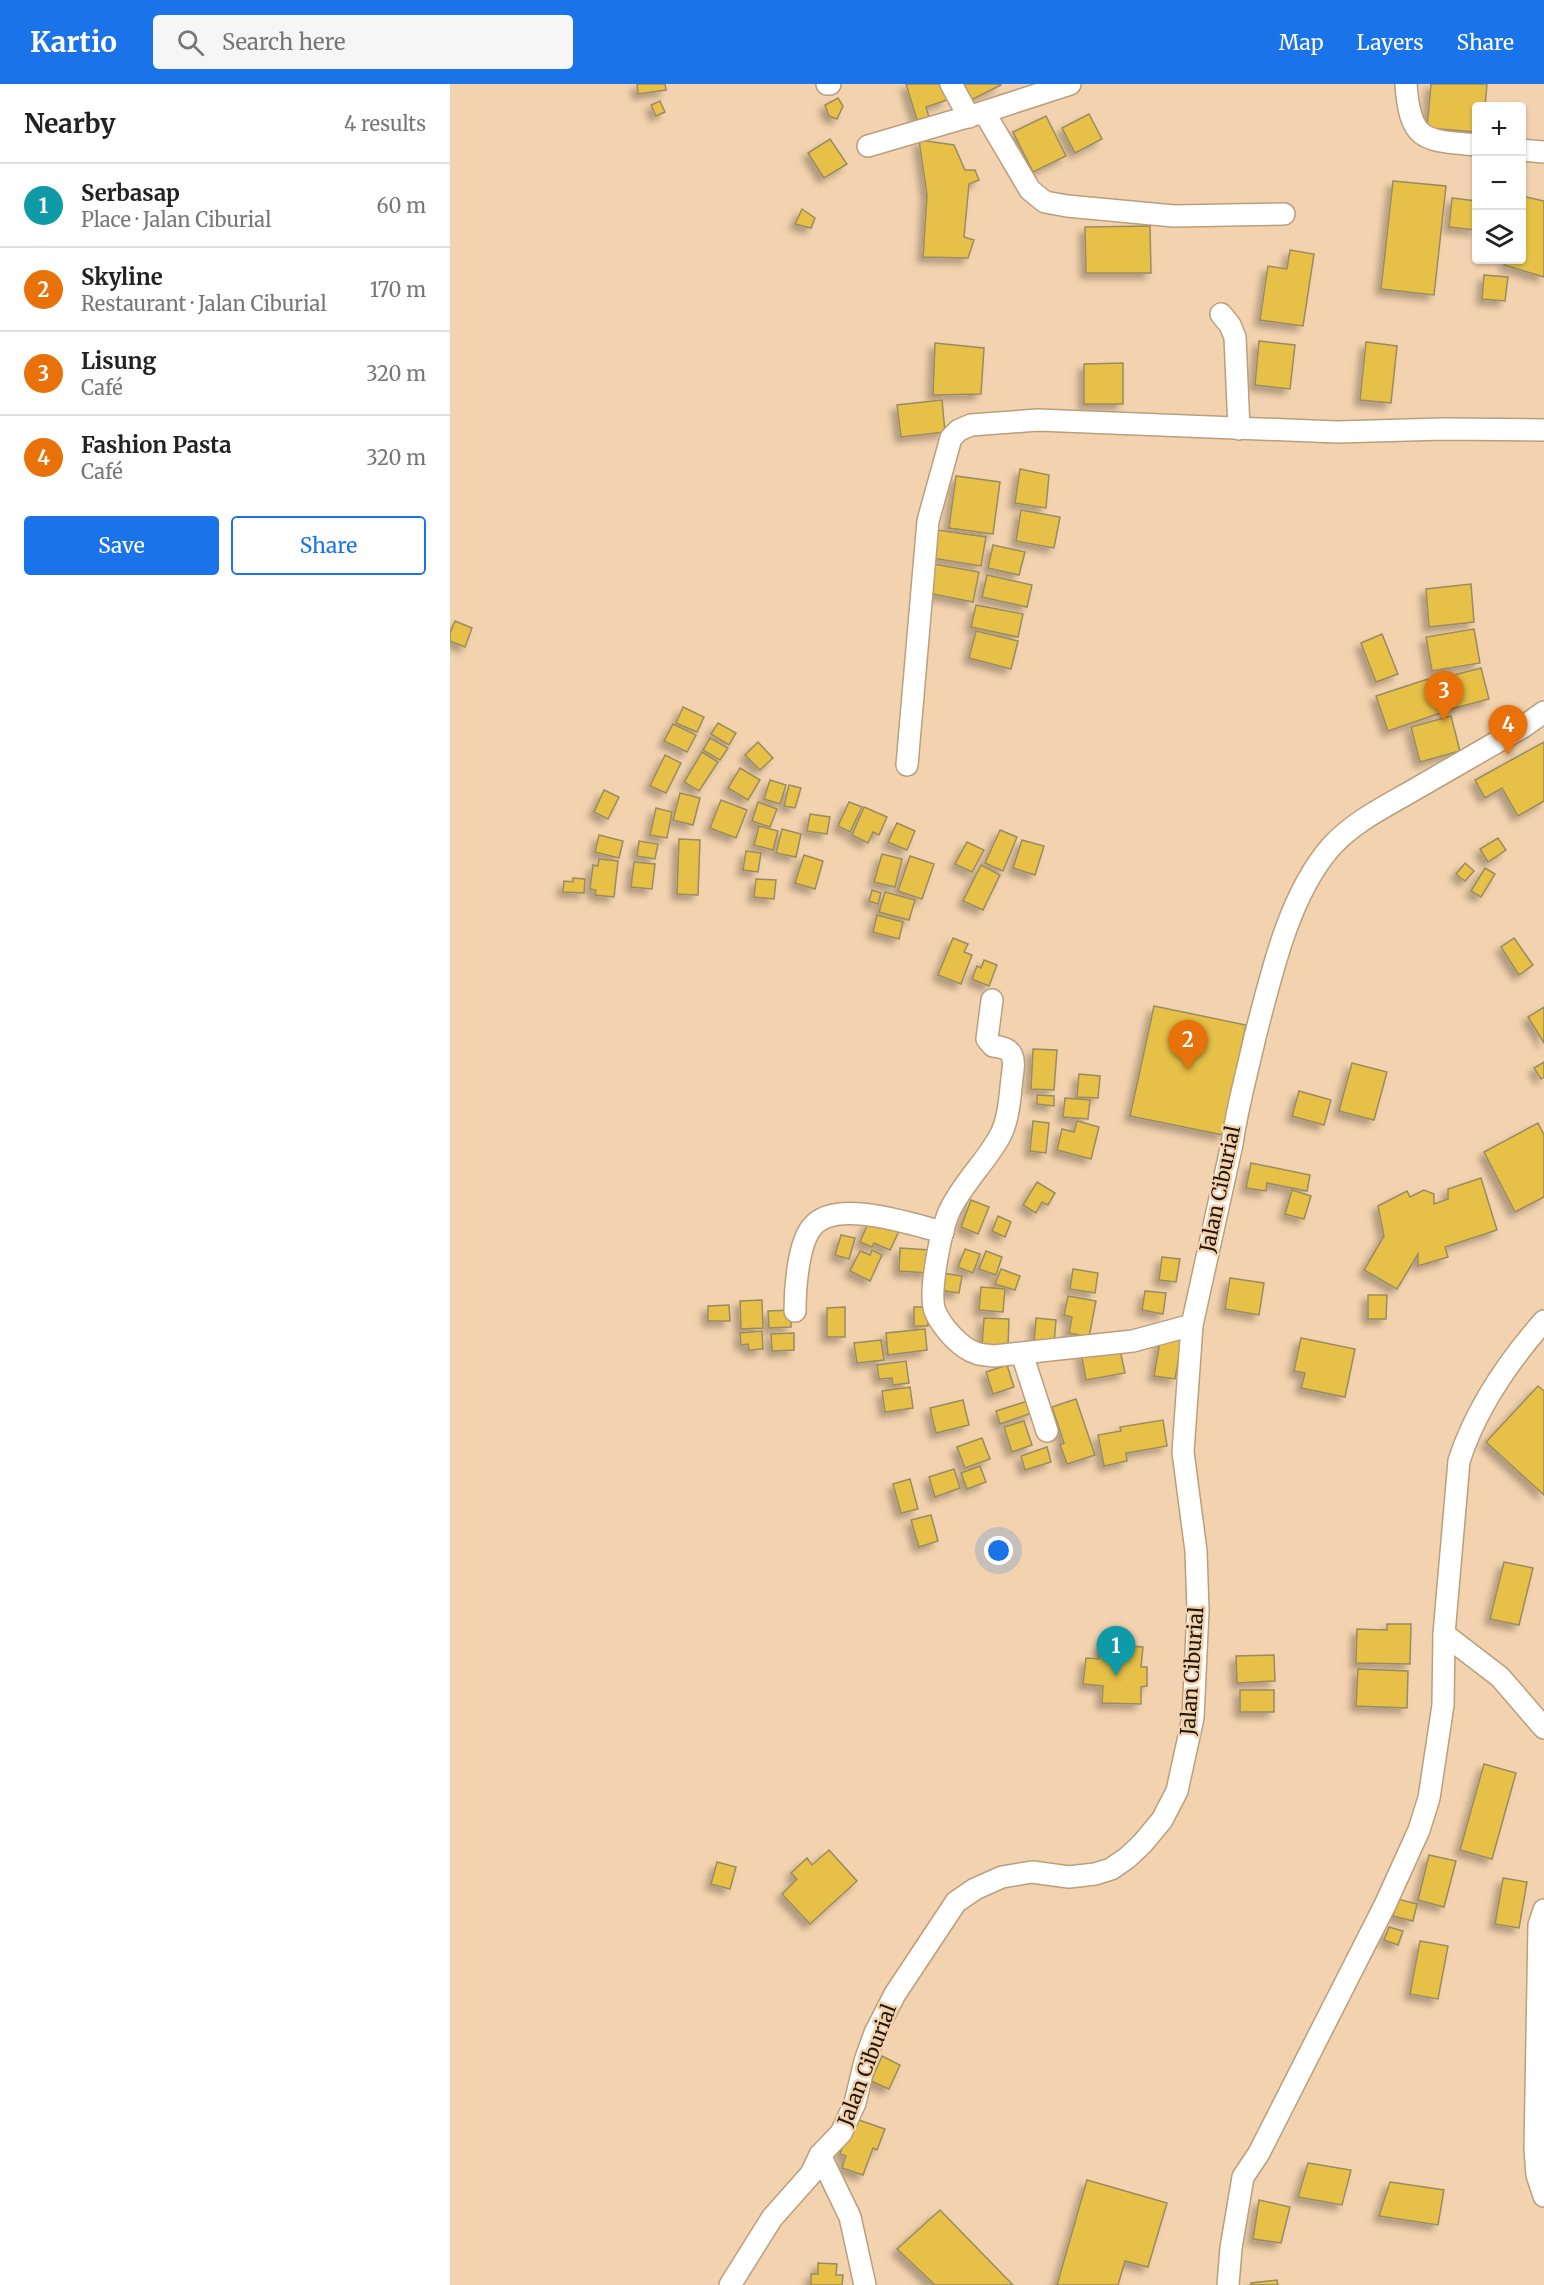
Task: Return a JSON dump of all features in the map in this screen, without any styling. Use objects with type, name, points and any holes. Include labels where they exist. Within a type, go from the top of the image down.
[{"type":"street","points":[[951,84],[977,114],[1030,190],[1045,202],[1174,216],[1284,214]]},
{"type":"street","points":[[868,146],[1070,84]]},
{"type":"street","points":[[1407,84],[1414,123],[1422,136],[1436,141],[1472,145]]},
{"type":"street","points":[[1526,150],[1544,152]]},
{"type":"street","points":[[1221,314],[1230,325],[1234,337],[1239,429]]},
{"type":"street","points":[[907,765],[928,520],[951,438],[959,430],[971,425],[1038,420],[1337,432],[1443,429],[1544,430]]},
{"type":"street","name":"Jalan Ciburial","points":[[730,2285],[772,2218],[811,2174],[820,2155],[841,2133],[855,2103],[865,2061],[875,2033],[895,1994],[956,1902],[975,1889],[1002,1877],[1032,1872],[1069,1877],[1095,1874],[1111,1869],[1142,1844],[1162,1820],[1177,1791],[1193,1718],[1198,1610],[1196,1551],[1183,1452],[1192,1326],[1232,1144],[1236,1114],[1277,956],[1299,900],[1315,869],[1331,847],[1354,826],[1523,727],[1544,712]]},
{"type":"street","points":[[992,1000],[987,1039],[993,1046],[1005,1048],[1011,1053],[1014,1062],[1010,1101],[1001,1135],[950,1211],[943,1232],[933,1293],[935,1312],[959,1342],[976,1354],[994,1356],[1133,1341],[1192,1326]]},
{"type":"street","points":[[795,1311],[795,1282],[807,1237],[814,1225],[825,1218],[850,1212],[943,1232]]},
{"type":"street","points":[[1228,2285],[1231,2248],[1243,2177],[1259,2153],[1338,2000],[1419,1830],[1429,1798],[1443,1705],[1444,1634],[1460,1461],[1466,1440],[1500,1376],[1544,1321]]},
{"type":"street","points":[[1022,1354],[1047,1431]]},
{"type":"street","points":[[1444,1634],[1500,1677],[1544,1728]]},
{"type":"street","points":[[1544,1910],[1539,1925],[1535,2149],[1537,2175],[1544,2196]]},
{"type":"street","points":[[820,2155],[850,2217],[865,2285]]},
{"type":"building","points":[[637,84],[665,84],[666,90],[638,94]]},
{"type":"building","points":[[906,84],[942,84],[947,100],[926,107],[929,117],[917,120]]},
{"type":"building","points":[[964,84],[1001,84],[1001,85],[971,100]]},
{"type":"building","points":[[1431,84],[1487,84],[1485,102],[1472,102],[1472,132],[1427,128]]},
{"type":"building","points":[[838,98],[843,106],[837,119],[829,116],[825,105]]},
{"type":"building","points":[[660,101],[665,112],[656,116],[651,105]]},
{"type":"building","points":[[1089,114],[1102,139],[1075,153],[1062,128]]},
{"type":"building","points":[[1046,116],[1066,156],[1033,172],[1013,132]]},
{"type":"building","points":[[830,139],[847,164],[824,178],[808,153]]},
{"type":"building","points":[[919,140],[954,145],[965,170],[975,170],[979,180],[969,184],[964,237],[974,240],[968,258],[923,257],[927,195]]},
{"type":"building","points":[[1393,181],[1446,186],[1434,295],[1381,289]]},
{"type":"building","points":[[1526,197],[1544,201],[1544,277],[1504,265],[1526,264]]},
{"type":"building","points":[[1452,198],[1472,200],[1472,230],[1449,227]]},
{"type":"building","points":[[802,209],[815,218],[811,228],[795,224]]},
{"type":"building","points":[[1150,226],[1151,273],[1086,273],[1085,227]]},
{"type":"building","points":[[1290,250],[1314,254],[1303,326],[1260,320],[1268,266],[1287,269]]},
{"type":"building","points":[[1484,275],[1508,277],[1505,301],[1482,299]]},
{"type":"building","points":[[1259,341],[1295,345],[1290,389],[1255,385]]},
{"type":"building","points":[[1366,342],[1397,346],[1391,403],[1360,400]]},
{"type":"building","points":[[935,343],[984,348],[981,394],[933,395]]},
{"type":"building","points":[[1123,363],[1123,404],[1084,404],[1084,364]]},
{"type":"building","points":[[942,400],[945,432],[901,437],[897,405]]},
{"type":"building","points":[[1020,469],[1049,475],[1046,508],[1015,503]]},
{"type":"building","points":[[956,476],[1000,482],[993,534],[949,528]]},
{"type":"building","points":[[1021,510],[1060,517],[1054,548],[1016,541]]},
{"type":"building","points":[[937,530],[986,537],[981,566],[932,558]]},
{"type":"building","points":[[993,545],[1025,552],[1019,575],[988,568]]},
{"type":"building","points":[[934,564],[979,572],[973,602],[928,593]]},
{"type":"building","points":[[987,575],[1032,585],[1027,607],[982,597]]},
{"type":"building","points":[[1471,584],[1474,622],[1429,627],[1426,589]]},
{"type":"building","points":[[976,605],[1023,614],[1018,637],[971,627]]},
{"type":"building","points":[[455,621],[472,628],[465,647],[450,641],[450,633]]},
{"type":"building","points":[[1474,629],[1480,663],[1432,671],[1426,637]]},
{"type":"building","points":[[976,631],[1018,641],[1011,669],[969,658]]},
{"type":"building","points":[[1382,634],[1398,674],[1376,682],[1361,643]]},
{"type":"building","points":[[1481,668],[1489,699],[1443,711],[1435,680]]},
{"type":"building","points":[[1428,679],[1440,713],[1388,731],[1376,696]]},
{"type":"building","points":[[683,707],[704,717],[697,732],[676,723]]},
{"type":"building","points":[[1451,716],[1460,751],[1420,762],[1411,727]]},
{"type":"building","points":[[718,723],[736,733],[729,745],[711,734]]},
{"type":"building","points":[[673,724],[696,735],[687,752],[664,741]]},
{"type":"building","points":[[710,738],[728,748],[720,760],[703,750]]},
{"type":"building","points":[[758,742],[773,758],[760,770],[745,755]]},
{"type":"building","points":[[1544,742],[1544,801],[1518,816],[1502,788],[1485,798],[1475,780]]},
{"type":"building","points":[[702,752],[718,762],[699,791],[684,782]]},
{"type":"building","points":[[665,755],[681,763],[666,793],[650,786]]},
{"type":"building","points":[[740,768],[760,780],[748,800],[728,788]]},
{"type":"building","points":[[770,780],[786,785],[780,804],[764,799]]},
{"type":"building","points":[[789,785],[801,788],[795,808],[784,806]]},
{"type":"building","points":[[604,790],[619,797],[608,819],[594,812]]},
{"type":"building","points":[[680,793],[700,798],[693,825],[673,820]]},
{"type":"building","points":[[721,800],[747,810],[736,838],[710,828]]},
{"type":"building","points":[[758,802],[777,809],[770,827],[752,821]]},
{"type":"building","points":[[849,802],[862,807],[850,832],[838,826]]},
{"type":"building","points":[[864,807],[887,817],[879,835],[873,832],[868,843],[852,835]]},
{"type":"building","points":[[656,808],[672,812],[667,838],[650,835]]},
{"type":"building","points":[[810,814],[830,817],[827,834],[807,831]]},
{"type":"building","points":[[897,823],[915,831],[907,850],[888,842]]},
{"type":"building","points":[[759,826],[778,831],[773,850],[754,845]]},
{"type":"building","points":[[782,829],[801,834],[796,857],[776,853]]},
{"type":"building","points":[[1000,830],[1017,837],[1003,871],[985,863]]},
{"type":"building","points":[[599,835],[623,841],[619,858],[595,852]]},
{"type":"building","points":[[1498,838],[1506,850],[1488,862],[1480,849]]},
{"type":"building","points":[[679,839],[700,840],[698,895],[677,894]]},
{"type":"building","points":[[1022,840],[1044,846],[1035,875],[1013,868]]},
{"type":"building","points":[[639,841],[658,844],[655,859],[637,856]]},
{"type":"building","points":[[967,842],[984,850],[972,872],[955,864]]},
{"type":"building","points":[[746,851],[761,853],[758,872],[743,870]]},
{"type":"building","points":[[882,854],[902,859],[895,887],[874,882]]},
{"type":"building","points":[[804,855],[823,861],[815,889],[795,883]]},
{"type":"building","points":[[910,856],[934,864],[922,899],[898,891]]},
{"type":"building","points":[[599,859],[618,861],[614,897],[595,895],[596,890],[590,889],[593,865],[598,866]]},
{"type":"building","points":[[634,862],[655,864],[652,889],[631,887]]},
{"type":"building","points":[[1465,863],[1474,871],[1465,881],[1456,874]]},
{"type":"building","points":[[981,865],[1000,875],[983,910],[963,901]]},
{"type":"building","points":[[1485,868],[1495,874],[1481,897],[1471,891]]},
{"type":"building","points":[[573,878],[585,879],[584,893],[563,892],[564,881],[573,882]]},
{"type":"building","points":[[756,879],[776,880],[774,899],[754,897]]},
{"type":"building","points":[[872,890],[881,893],[878,904],[869,901]]},
{"type":"building","points":[[885,892],[915,900],[909,920],[879,912]]},
{"type":"building","points":[[877,915],[903,922],[899,939],[873,932]]},
{"type":"building","points":[[953,938],[968,944],[964,952],[972,955],[961,984],[938,975]]},
{"type":"building","points":[[1514,938],[1533,965],[1519,975],[1501,947]]},
{"type":"building","points":[[984,960],[997,965],[989,986],[972,979],[977,966],[981,968]]},
{"type":"building","points":[[1154,1006],[1246,1025],[1223,1135],[1130,1116]]},
{"type":"building","points":[[1544,1007],[1544,1043],[1528,1017]]},
{"type":"building","points":[[1033,1049],[1057,1050],[1054,1090],[1031,1089]]},
{"type":"building","points":[[1544,1062],[1544,1077],[1541,1079],[1534,1068]]},
{"type":"building","points":[[1352,1063],[1387,1072],[1374,1120],[1339,1111]]},
{"type":"building","points":[[1079,1074],[1100,1076],[1098,1098],[1077,1097]]},
{"type":"building","points":[[1299,1091],[1331,1100],[1324,1125],[1292,1116]]},
{"type":"building","points":[[1037,1095],[1054,1096],[1054,1106],[1037,1104]]},
{"type":"building","points":[[1065,1098],[1090,1100],[1088,1119],[1063,1117]]},
{"type":"building","points":[[1033,1121],[1049,1123],[1046,1153],[1030,1151]]},
{"type":"building","points":[[1077,1121],[1099,1127],[1091,1159],[1057,1150],[1062,1129],[1074,1132]]},
{"type":"building","points":[[1538,1123],[1544,1135],[1544,1197],[1515,1212],[1484,1152]]},
{"type":"building","points":[[1251,1163],[1310,1175],[1307,1191],[1267,1183],[1266,1191],[1246,1188]]},
{"type":"building","points":[[1481,1178],[1497,1230],[1445,1247],[1448,1257],[1418,1266],[1418,1254],[1397,1289],[1364,1270],[1384,1236],[1378,1206],[1407,1191],[1410,1197],[1424,1190],[1434,1194],[1434,1204],[1448,1199],[1448,1189]]},
{"type":"building","points":[[1037,1182],[1055,1193],[1048,1205],[1042,1202],[1036,1213],[1023,1205]]},
{"type":"building","points":[[1292,1190],[1311,1196],[1304,1219],[1285,1214]]},
{"type":"building","points":[[971,1200],[989,1207],[978,1234],[961,1227]]},
{"type":"building","points":[[998,1216],[1011,1222],[1005,1237],[992,1231]]},
{"type":"building","points":[[869,1221],[900,1229],[890,1250],[874,1243],[872,1247],[860,1242]]},
{"type":"building","points":[[841,1235],[855,1238],[849,1259],[835,1255]]},
{"type":"building","points":[[900,1248],[930,1250],[929,1273],[899,1271]]},
{"type":"building","points":[[965,1249],[980,1254],[973,1273],[958,1267]]},
{"type":"building","points":[[872,1250],[882,1255],[870,1281],[850,1271],[860,1251],[870,1255]]},
{"type":"building","points":[[986,1251],[1002,1257],[996,1275],[979,1269]]},
{"type":"building","points":[[1162,1257],[1180,1259],[1176,1282],[1159,1280]]},
{"type":"building","points":[[1001,1269],[1020,1276],[1015,1290],[995,1284]]},
{"type":"building","points":[[1073,1269],[1098,1273],[1095,1293],[1070,1289]]},
{"type":"building","points":[[942,1273],[962,1276],[959,1293],[939,1290]]},
{"type":"building","points":[[1230,1278],[1264,1283],[1259,1315],[1225,1309]]},
{"type":"building","points":[[981,1287],[1005,1289],[1003,1312],[979,1310]]},
{"type":"building","points":[[1145,1291],[1166,1293],[1163,1314],[1142,1310]]},
{"type":"building","points":[[1368,1295],[1387,1295],[1386,1319],[1368,1319]]},
{"type":"building","points":[[1068,1296],[1096,1301],[1089,1337],[1069,1333],[1072,1317],[1064,1315]]},
{"type":"building","points":[[762,1300],[763,1328],[741,1329],[740,1301]]},
{"type":"building","points":[[729,1305],[730,1321],[708,1321],[708,1306]]},
{"type":"building","points":[[845,1307],[845,1337],[827,1337],[827,1308]]},
{"type":"building","points":[[914,1307],[928,1307],[928,1326],[914,1326]]},
{"type":"building","points":[[791,1310],[791,1327],[769,1328],[768,1311]]},
{"type":"building","points":[[984,1318],[1009,1319],[1008,1348],[982,1346]]},
{"type":"building","points":[[1036,1318],[1056,1320],[1054,1345],[1034,1343]]},
{"type":"building","points":[[925,1329],[927,1350],[888,1355],[886,1333]]},
{"type":"building","points":[[762,1331],[763,1349],[749,1350],[748,1344],[741,1345],[740,1333]]},
{"type":"building","points":[[794,1333],[794,1350],[772,1351],[771,1334]]},
{"type":"building","points":[[1161,1336],[1182,1340],[1175,1379],[1154,1376]]},
{"type":"building","points":[[1301,1338],[1355,1349],[1345,1397],[1301,1388],[1305,1373],[1294,1371]]},
{"type":"building","points":[[881,1340],[884,1360],[857,1363],[854,1343]]},
{"type":"building","points":[[1119,1345],[1125,1373],[1086,1380],[1081,1352]]},
{"type":"building","points":[[906,1361],[909,1383],[893,1385],[892,1378],[879,1379],[877,1365]]},
{"type":"building","points":[[1007,1365],[1014,1387],[993,1394],[986,1372]]},
{"type":"building","points":[[1538,1386],[1544,1391],[1544,1495],[1486,1442]]},
{"type":"building","points":[[910,1387],[913,1408],[885,1412],[882,1391]]},
{"type":"building","points":[[1076,1399],[1095,1455],[1067,1464],[1060,1445],[1064,1443],[1052,1407]]},
{"type":"building","points":[[963,1400],[969,1425],[936,1433],[930,1408]]},
{"type":"building","points":[[1028,1401],[1032,1413],[1000,1424],[996,1411]]},
{"type":"building","points":[[1163,1420],[1167,1446],[1126,1453],[1127,1461],[1104,1466],[1098,1435],[1121,1431],[1120,1427]]},
{"type":"building","points":[[1024,1421],[1032,1445],[1012,1452],[1004,1427]]},
{"type":"building","points":[[982,1438],[990,1459],[965,1468],[957,1447]]},
{"type":"building","points":[[1047,1447],[1051,1462],[1025,1470],[1021,1456]]},
{"type":"building","points":[[980,1466],[986,1482],[967,1489],[961,1473]]},
{"type":"building","points":[[954,1469],[960,1488],[935,1497],[929,1477]]},
{"type":"building","points":[[910,1479],[918,1509],[901,1513],[893,1484]]},
{"type":"building","points":[[931,1515],[938,1541],[919,1547],[911,1520]]},
{"type":"building","points":[[1504,1562],[1533,1568],[1519,1625],[1490,1619]]},
{"type":"building","points":[[1387,1624],[1411,1624],[1410,1664],[1356,1663],[1357,1629],[1387,1630]]},
{"type":"building","points":[[1100,1644],[1143,1647],[1141,1667],[1147,1667],[1147,1686],[1141,1687],[1141,1704],[1102,1703],[1103,1686],[1083,1684],[1086,1658],[1099,1659]]},
{"type":"building","points":[[1274,1655],[1275,1681],[1237,1683],[1236,1656]]},
{"type":"building","points":[[1358,1669],[1408,1671],[1407,1708],[1356,1706]]},
{"type":"building","points":[[1240,1690],[1274,1690],[1274,1712],[1240,1712]]},
{"type":"building","points":[[1484,1764],[1516,1773],[1492,1859],[1460,1850]]},
{"type":"building","points":[[829,1850],[857,1881],[810,1924],[782,1894],[797,1879],[791,1873],[807,1858],[812,1865]]},
{"type":"building","points":[[1429,1855],[1456,1861],[1444,1907],[1418,1900]]},
{"type":"building","points":[[717,1862],[736,1867],[730,1889],[711,1884]]},
{"type":"building","points":[[1503,1878],[1527,1882],[1519,1928],[1495,1924]]},
{"type":"building","points":[[1397,1899],[1417,1904],[1413,1921],[1393,1916]]},
{"type":"building","points":[[1389,1927],[1403,1931],[1398,1945],[1384,1940]]},
{"type":"building","points":[[1420,1941],[1448,1946],[1438,1999],[1410,1994]]},
{"type":"building","points":[[882,2056],[900,2065],[889,2089],[871,2081]]},
{"type":"building","points":[[853,2118],[885,2129],[877,2150],[873,2148],[863,2175],[842,2168],[846,2156],[840,2154]]},
{"type":"building","points":[[1308,2163],[1351,2170],[1342,2205],[1298,2197]]},
{"type":"building","points":[[1087,2180],[1167,2203],[1148,2267],[1125,2261],[1118,2285],[1057,2285]]},
{"type":"building","points":[[1390,2182],[1444,2190],[1438,2225],[1379,2216]]},
{"type":"building","points":[[1259,2200],[1290,2207],[1281,2243],[1253,2239]]},
{"type":"building","points":[[940,2210],[1013,2285],[935,2285],[897,2249]]},
{"type":"building","points":[[818,2263],[837,2264],[836,2275],[843,2275],[842,2285],[811,2285],[811,2274],[818,2274]]},
{"type":"building","points":[[1277,2280],[1278,2285],[1251,2285],[1251,2283]]},
{"type":"place","name":"Lisung","points":[[1444,721]]},
{"type":"place","name":"Fashion Pasta","points":[[1508,755]]},
{"type":"place","name":"Skyline","points":[[1188,1070]]},
{"type":"place","name":"Serbasap","points":[[1116,1676]]}]
